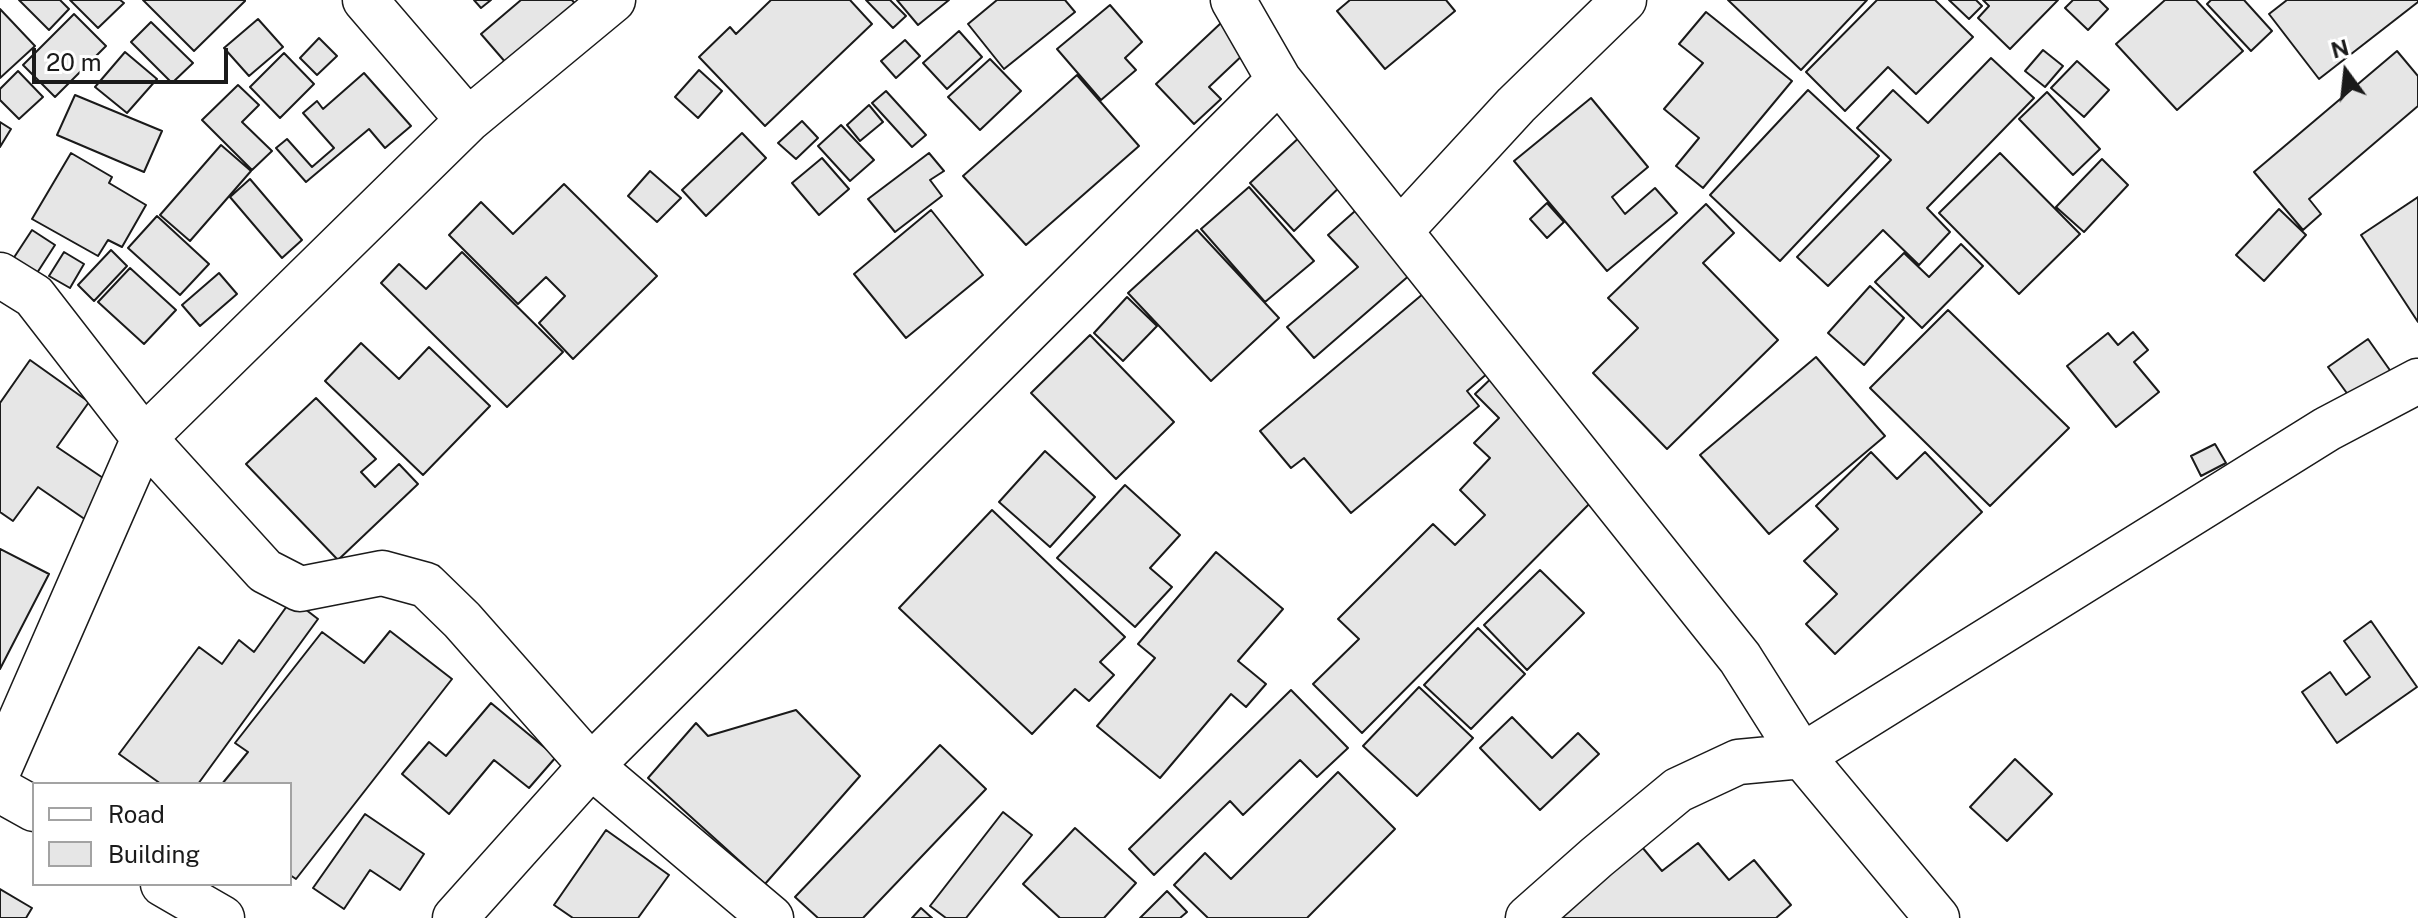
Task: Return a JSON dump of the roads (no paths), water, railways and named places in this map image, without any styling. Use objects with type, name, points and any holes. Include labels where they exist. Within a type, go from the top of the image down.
[{"type":"street","points":[[365,0],[468,120]]},
{"type":"street","points":[[0,767],[144,438],[468,120],[613,0]]},
{"type":"street","points":[[1233,0],[1279,80],[1740,658],[1802,756],[1937,918]]},
{"type":"street","points":[[1400,231],[1516,105],[1624,0]]},
{"type":"street","points":[[455,918],[591,766],[1279,80]]},
{"type":"street","points":[[0,275],[34,296],[144,438],[265,571],[300,589],[382,573],[426,585],[462,620],[591,766],[771,918]]},
{"type":"street","points":[[1528,918],[1678,790],[1738,762],[1802,756],[2327,429],[2418,381]]},
{"type":"street","points":[[0,790],[32,808]]},
{"type":"street","points":[[166,886],[222,918]]}]
